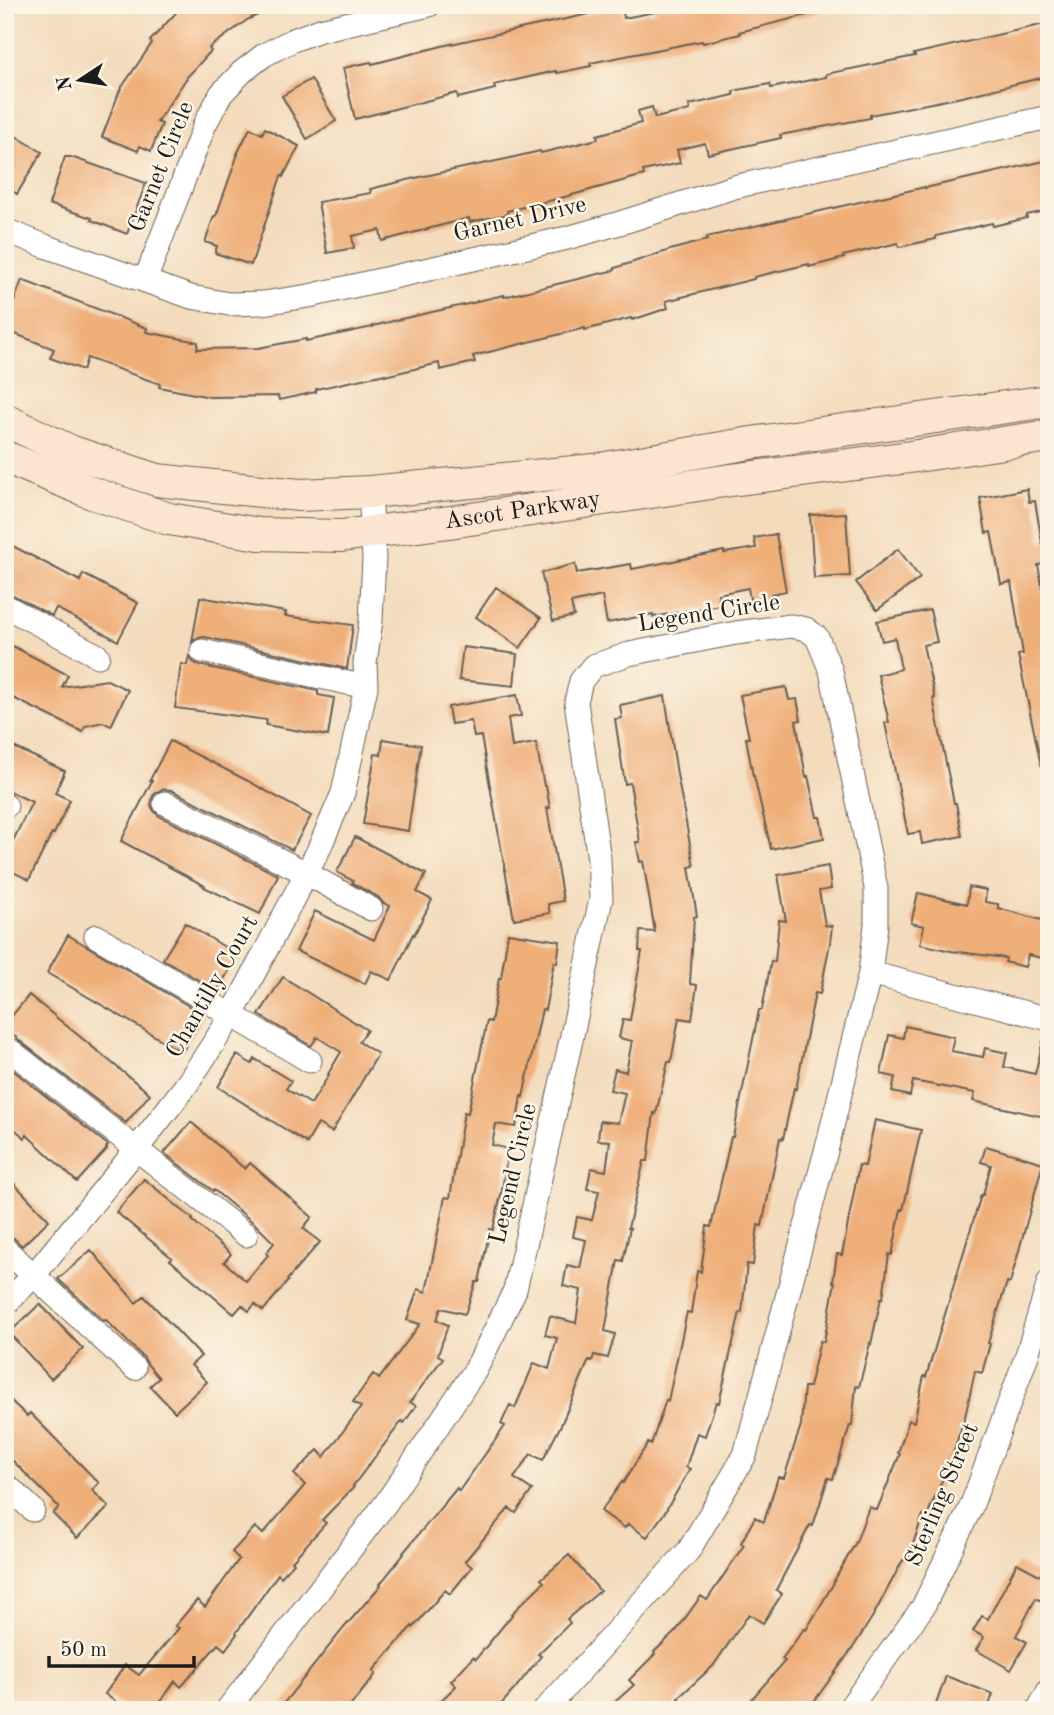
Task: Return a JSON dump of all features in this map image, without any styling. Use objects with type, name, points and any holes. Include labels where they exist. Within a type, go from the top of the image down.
[{"type":"main road","name":"Ascot Parkway","points":[[5,420],[72,452],[156,481],[299,495],[370,492],[594,470],[751,443],[1049,401]]},
{"type":"main road","name":"Ascot Parkway","points":[[5,457],[92,493],[169,519],[259,534],[341,536],[1049,436]]},
{"type":"street","name":"Garnet Circle","points":[[145,281],[205,124],[221,94],[243,72],[264,55],[320,30],[429,5]]},
{"type":"street","name":"Garnet Drive","points":[[5,230],[191,297],[229,304],[263,303],[309,296],[567,238],[734,187],[1049,117]]},
{"type":"street","name":"Chantilly Court","points":[[5,1305],[34,1275],[187,1084],[232,1016],[318,851],[343,793],[366,687],[365,663],[378,615],[374,558],[382,530],[370,492]]},
{"type":"street","points":[[5,606],[98,656]]},
{"type":"street","name":"Legend Circle","points":[[227,1710],[386,1503],[476,1369],[515,1290],[601,899],[599,859],[576,702],[581,681],[593,666],[629,654],[736,633],[791,626],[806,629],[817,637],[831,671],[876,888],[876,925],[870,972],[828,1147],[745,1455],[689,1549],[545,1710]]},
{"type":"street","points":[[202,651],[366,687]]},
{"type":"street","points":[[165,803],[306,873],[371,909]]},
{"type":"street","points":[[96,936],[310,1061]]},
{"type":"street","points":[[870,972],[1049,1018]]},
{"type":"street","points":[[11,1051],[246,1236]]},
{"type":"street","points":[[5,1249],[134,1368]]},
{"type":"street","name":"Sterling Street","points":[[848,1710],[923,1607],[965,1520],[1027,1355],[1049,1282]]},
{"type":"street","points":[[5,1484],[33,1510]]},
{"type":"street","points":[[1038,1710],[1049,1690]]},
{"type":"building","points":[[183,5],[278,5],[247,20],[209,48],[211,51],[188,76],[157,122],[162,124],[151,151],[140,146],[138,151],[102,137],[120,90],[152,43],[150,41]]},
{"type":"building","points":[[654,5],[818,5],[819,12],[703,43],[702,41],[590,63],[591,66],[494,85],[495,89],[458,98],[457,93],[355,119],[343,68],[371,62],[372,64],[622,7],[624,18],[655,12]]},
{"type":"building","points":[[1049,23],[1049,76],[870,115],[870,118],[780,135],[781,138],[708,154],[705,143],[677,150],[680,163],[643,171],[644,175],[507,211],[508,214],[470,222],[469,218],[382,241],[380,230],[352,236],[354,248],[327,253],[318,202],[371,193],[370,189],[420,177],[598,139],[597,135],[641,123],[638,111],[652,107],[655,118],[690,110],[689,105],[734,95],[733,91],[770,84],[771,88],[826,77],[826,74],[915,56],[914,54]]},
{"type":"building","points":[[311,79],[336,121],[307,139],[282,96]]},
{"type":"building","points":[[250,128],[262,134],[265,128],[299,146],[283,177],[281,176],[251,265],[215,253],[217,246],[205,242],[237,154]]},
{"type":"building","points":[[14,135],[42,152],[17,194],[5,186],[5,149]]},
{"type":"building","points":[[65,157],[146,183],[127,234],[91,220],[92,218],[49,204]]},
{"type":"building","points":[[1049,160],[1049,210],[1027,215],[1027,218],[993,226],[992,223],[899,247],[898,243],[809,267],[809,264],[754,277],[666,301],[668,308],[632,320],[631,318],[585,328],[473,356],[475,362],[440,370],[439,363],[316,389],[316,392],[279,400],[278,396],[210,397],[159,387],[160,384],[87,358],[83,370],[50,358],[54,349],[5,330],[22,280],[147,328],[146,332],[198,342],[197,349],[258,348],[306,341],[615,270],[707,240],[707,237]]},
{"type":"building","points":[[1027,489],[1029,502],[1035,501],[1042,543],[1047,542],[1049,550],[1049,563],[1038,565],[1044,597],[1049,597],[1049,764],[1041,765],[1018,655],[1023,654],[1011,582],[1001,584],[991,532],[986,533],[980,498]]},
{"type":"building","points":[[846,513],[850,576],[814,578],[810,515]]},
{"type":"building","points":[[776,534],[786,591],[771,594],[772,600],[751,604],[748,588],[718,594],[720,605],[607,623],[602,596],[571,603],[574,616],[553,621],[541,573],[575,564],[577,573],[631,564],[632,569],[724,551],[756,548],[754,538]]},
{"type":"building","points":[[5,542],[80,581],[83,574],[138,603],[118,641],[56,608],[52,616],[5,591]]},
{"type":"building","points":[[898,549],[920,578],[877,610],[856,582]]},
{"type":"building","points":[[496,587],[541,618],[520,648],[476,617]]},
{"type":"building","points":[[200,597],[286,612],[285,616],[353,625],[347,669],[205,637],[192,642]]},
{"type":"building","points":[[930,610],[937,642],[923,645],[962,836],[922,844],[920,832],[908,834],[878,675],[901,669],[895,638],[882,641],[877,621]]},
{"type":"building","points":[[5,642],[68,675],[62,687],[107,680],[128,690],[111,726],[103,722],[85,726],[83,732],[5,694]]},
{"type":"building","points":[[463,647],[517,654],[514,686],[459,680]]},
{"type":"building","points":[[189,656],[199,665],[318,691],[318,695],[334,698],[328,736],[266,725],[267,720],[175,708],[181,664],[187,665]]},
{"type":"building","points":[[786,687],[789,700],[797,699],[801,720],[796,721],[806,777],[808,776],[824,838],[771,849],[753,776],[740,695]]},
{"type":"building","points":[[517,695],[521,716],[508,718],[512,747],[536,743],[550,808],[547,808],[563,901],[548,904],[550,913],[514,919],[481,736],[474,737],[471,721],[451,724],[448,707]]},
{"type":"building","points":[[665,696],[694,866],[689,867],[697,916],[694,917],[690,984],[697,985],[692,1020],[679,1018],[671,1062],[668,1062],[656,1114],[654,1113],[648,1161],[644,1161],[623,1261],[618,1260],[605,1331],[615,1334],[608,1358],[594,1355],[592,1361],[589,1360],[543,1460],[531,1454],[514,1478],[532,1490],[516,1513],[509,1508],[465,1561],[472,1567],[450,1594],[445,1590],[413,1628],[412,1626],[373,1671],[376,1674],[347,1710],[292,1710],[284,1703],[381,1585],[403,1553],[457,1488],[459,1491],[505,1426],[501,1424],[510,1405],[515,1408],[534,1363],[549,1369],[557,1338],[545,1335],[550,1316],[576,1323],[581,1290],[563,1286],[567,1265],[580,1268],[586,1240],[573,1237],[577,1217],[592,1220],[599,1191],[587,1189],[591,1168],[606,1171],[610,1141],[598,1140],[600,1121],[618,1123],[625,1093],[610,1090],[615,1069],[626,1072],[632,1041],[619,1038],[623,1019],[630,1020],[642,951],[639,951],[640,931],[655,932],[643,861],[640,862],[636,842],[640,842],[630,783],[625,784],[615,719],[622,718],[620,705]]},
{"type":"building","points":[[383,739],[421,745],[408,831],[363,824],[375,754],[381,755]]},
{"type":"building","points":[[170,741],[311,816],[292,850],[171,790],[163,789],[153,796],[151,805],[159,816],[278,875],[260,914],[204,887],[121,841]]},
{"type":"building","points":[[5,743],[65,771],[55,793],[70,800],[29,880],[5,868],[5,857],[32,802],[5,789]]},
{"type":"building","points":[[355,837],[426,874],[417,892],[432,900],[391,980],[371,971],[365,984],[296,951],[315,911],[374,940],[390,906],[337,872]]},
{"type":"building","points":[[828,866],[831,889],[819,891],[825,925],[832,926],[820,994],[815,993],[796,1089],[794,1088],[783,1139],[780,1138],[762,1226],[758,1225],[753,1265],[747,1264],[742,1312],[719,1403],[716,1402],[705,1436],[697,1433],[686,1467],[690,1469],[647,1537],[628,1524],[625,1528],[601,1511],[623,1483],[648,1443],[651,1445],[666,1400],[668,1401],[687,1312],[691,1313],[697,1271],[701,1272],[707,1226],[711,1227],[733,1137],[759,1010],[762,1010],[771,961],[775,962],[779,920],[786,921],[778,875]]},
{"type":"building","points":[[969,887],[986,890],[985,902],[998,904],[998,908],[1049,922],[1049,934],[1042,958],[1028,955],[1025,967],[1005,962],[1006,958],[920,944],[924,926],[911,923],[918,893],[967,904]]},
{"type":"building","points":[[185,923],[238,955],[217,991],[163,959]]},
{"type":"building","points":[[508,933],[560,941],[557,963],[554,962],[545,1010],[542,1009],[523,1097],[521,1096],[516,1127],[496,1124],[492,1145],[508,1149],[502,1190],[493,1230],[490,1229],[479,1282],[476,1282],[465,1314],[441,1308],[437,1320],[448,1325],[438,1355],[443,1358],[410,1402],[416,1406],[354,1487],[322,1520],[326,1523],[292,1561],[294,1563],[281,1577],[278,1574],[225,1650],[218,1644],[181,1687],[175,1681],[155,1710],[127,1710],[105,1694],[125,1665],[139,1675],[179,1628],[175,1626],[197,1600],[205,1607],[239,1559],[232,1552],[255,1527],[263,1534],[305,1485],[294,1474],[318,1450],[324,1457],[361,1407],[353,1402],[373,1374],[379,1379],[420,1324],[407,1320],[418,1289],[426,1292],[445,1197],[450,1198],[464,1112],[468,1113],[487,1021],[491,1022]]},
{"type":"building","points":[[68,935],[204,1015],[182,1052],[47,973]]},
{"type":"building","points":[[283,977],[367,1030],[359,1042],[378,1054],[332,1132],[318,1124],[307,1143],[218,1087],[237,1055],[252,1064],[255,1059],[291,1081],[286,1089],[311,1104],[329,1075],[341,1052],[317,1037],[311,1046],[259,1015]]},
{"type":"building","points":[[29,995],[150,1094],[126,1123],[5,1028],[5,1024]]},
{"type":"building","points":[[905,1026],[954,1037],[951,1051],[983,1057],[985,1048],[1007,1053],[1004,1067],[1035,1074],[1043,1041],[1049,1042],[1049,1118],[973,1101],[975,1093],[913,1081],[910,1096],[892,1092],[895,1077],[881,1074],[889,1035],[903,1038]]},
{"type":"building","points":[[5,1064],[108,1145],[77,1182],[27,1135],[25,1138],[5,1121]]},
{"type":"building","points":[[875,1120],[921,1130],[892,1255],[889,1254],[883,1298],[859,1387],[856,1386],[852,1425],[833,1479],[828,1478],[813,1526],[810,1525],[776,1590],[782,1594],[763,1623],[749,1614],[713,1666],[678,1698],[669,1710],[606,1710],[634,1685],[629,1680],[676,1631],[701,1596],[707,1600],[744,1545],[741,1543],[755,1517],[764,1522],[778,1477],[784,1478],[801,1425],[804,1387],[809,1387],[820,1341],[824,1342],[835,1282],[837,1254],[842,1255],[859,1165],[865,1166]]},
{"type":"building","points":[[191,1122],[245,1169],[250,1163],[312,1217],[303,1228],[320,1242],[263,1311],[255,1304],[249,1311],[242,1305],[234,1314],[116,1212],[144,1179],[231,1254],[224,1262],[246,1281],[268,1255],[266,1253],[274,1243],[255,1224],[164,1153]]},
{"type":"building","points":[[986,1146],[1043,1163],[1010,1283],[1007,1282],[988,1343],[990,1344],[982,1373],[975,1371],[965,1417],[927,1516],[923,1515],[907,1561],[903,1560],[873,1616],[806,1710],[742,1710],[785,1661],[782,1659],[804,1629],[806,1630],[856,1542],[869,1507],[877,1510],[900,1454],[898,1453],[909,1420],[914,1422],[924,1376],[926,1377],[983,1195],[991,1165],[981,1162]]},
{"type":"building","points":[[5,1174],[49,1220],[22,1246],[14,1238],[5,1235]]},
{"type":"building","points":[[91,1250],[136,1303],[144,1296],[201,1356],[191,1365],[207,1382],[175,1412],[150,1386],[159,1378],[144,1358],[106,1320],[58,1279]]},
{"type":"building","points":[[40,1304],[83,1349],[51,1379],[9,1333]]},
{"type":"building","points":[[5,1395],[27,1416],[30,1413],[99,1483],[92,1490],[109,1507],[77,1538],[53,1514],[59,1507],[5,1453]]},
{"type":"building","points":[[569,1555],[600,1591],[567,1619],[570,1623],[538,1654],[541,1656],[513,1691],[496,1710],[431,1710],[456,1686],[451,1681],[473,1657],[476,1659],[511,1614],[544,1582],[541,1579]]},
{"type":"building","points":[[1017,1563],[1049,1580],[1049,1605],[1036,1598],[1016,1636],[1027,1642],[1011,1670],[976,1650],[984,1637],[973,1631],[982,1616],[988,1619]]},
{"type":"building","points":[[946,1676],[993,1694],[987,1710],[934,1710]]}]
